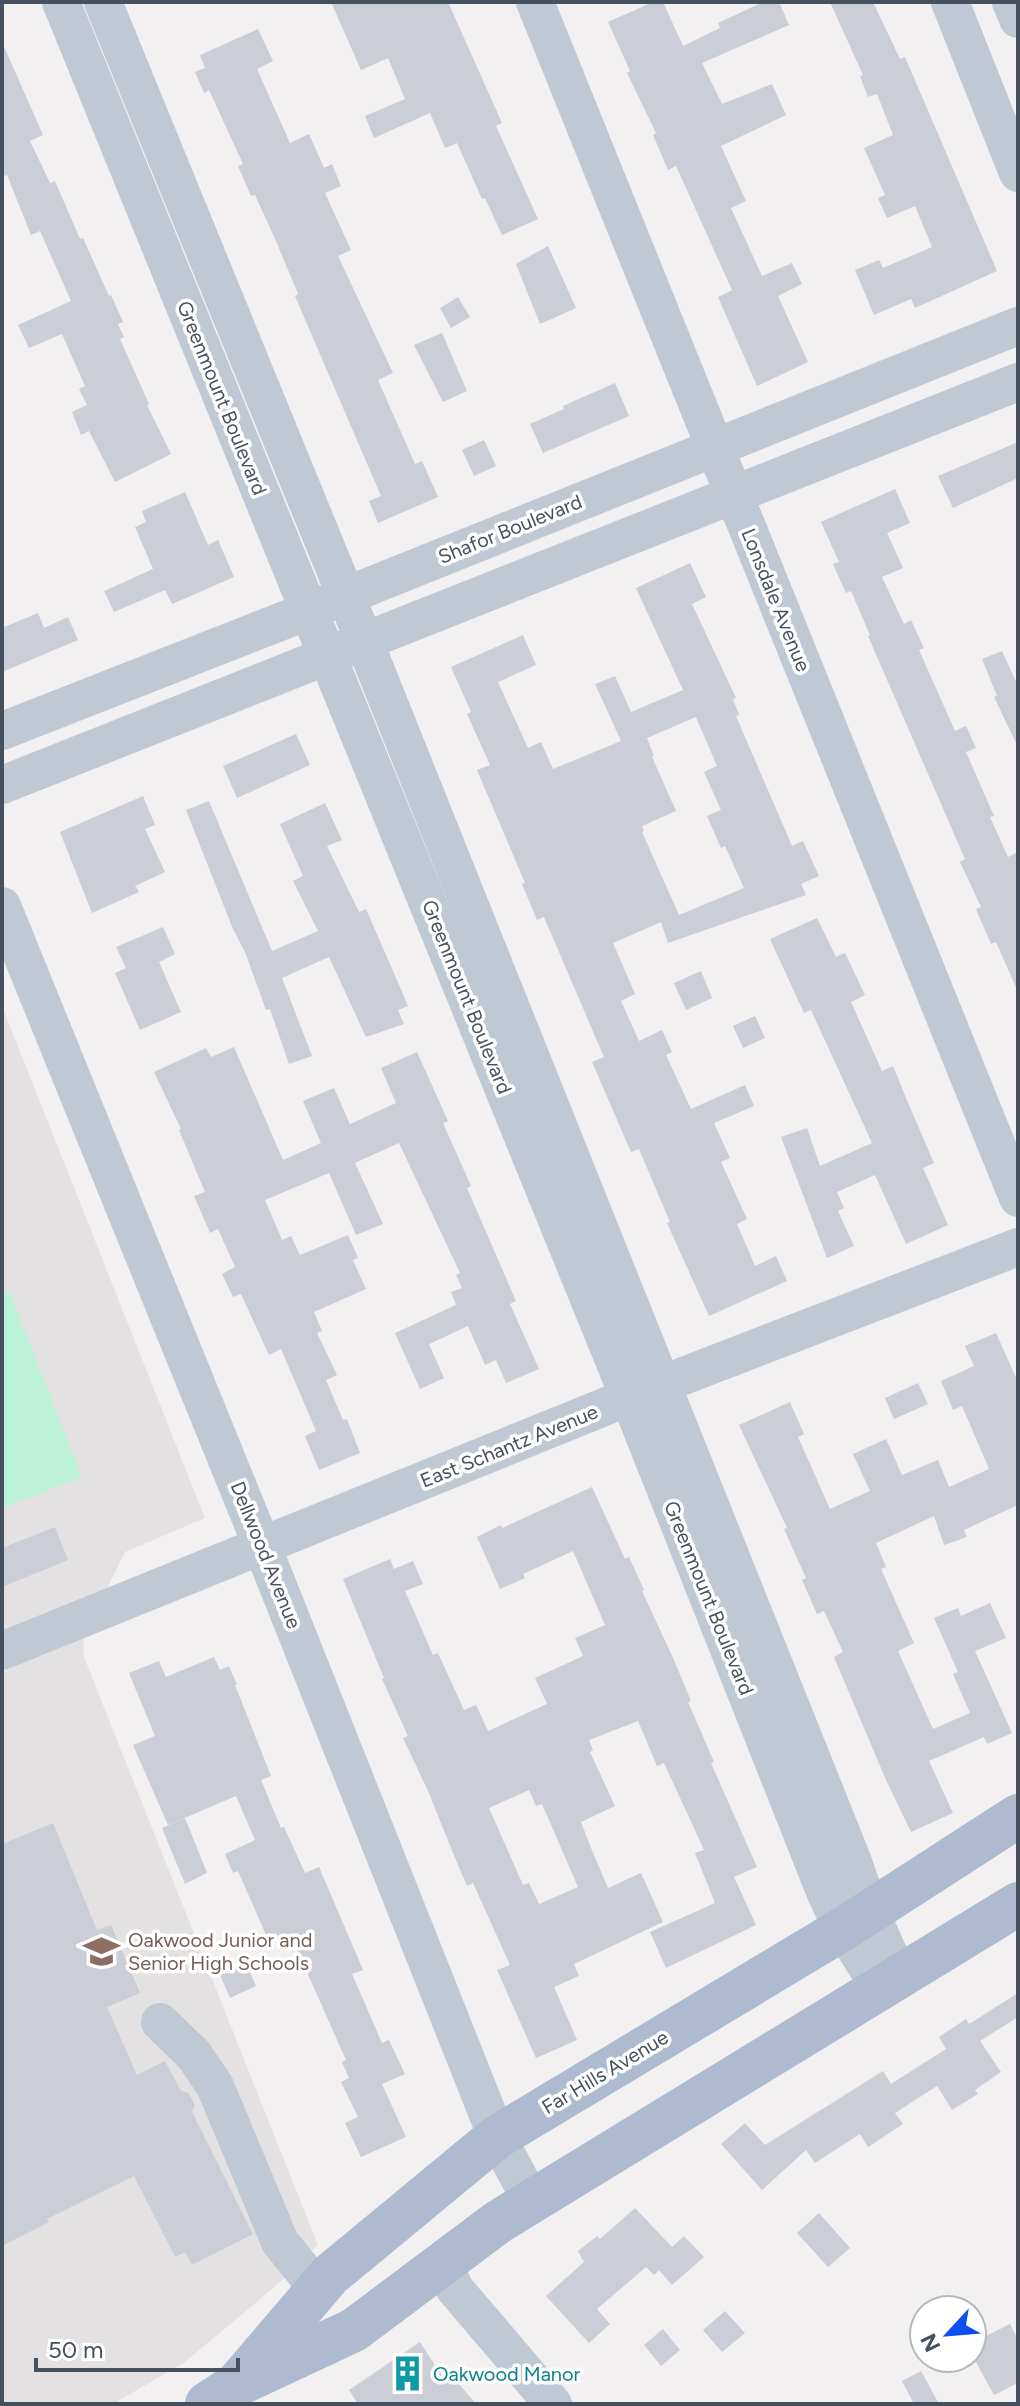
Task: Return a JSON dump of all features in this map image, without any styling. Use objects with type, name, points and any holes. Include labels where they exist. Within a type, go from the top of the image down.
[{"type":"main road","name":"Far Hills Avenue","points":[[227,2396],[330,2275],[497,2137],[856,1920],[1018,1816]]},
{"type":"main road","name":"Far Hills Avenue","points":[[227,2396],[354,2330],[498,2222],[1018,1904]]},
{"type":"street","name":"Greenmount Boulevard","points":[[61,2],[308,611],[853,1862],[856,1920],[890,1983]]},
{"type":"street","name":"Greenmount Boulevard","points":[[103,2],[346,596],[646,1391]]},
{"type":"street","name":"Lonsdale Avenue","points":[[535,2],[1018,1198]]},
{"type":"street","points":[[950,2],[1018,173]]},
{"type":"street","points":[[1011,2],[1018,19]]},
{"type":"street","name":"Shafor Boulevard","points":[[2,731],[1018,326]]},
{"type":"street","points":[[2,785],[1018,382]]},
{"type":"street","name":"Dellwood Avenue","points":[[2,906],[262,1546],[497,2137],[532,2202]]},
{"type":"street","name":"East Schantz Avenue","points":[[2,1651],[646,1391],[1018,1247]]},
{"type":"street","points":[[160,2022],[194,2055],[215,2086],[280,2242],[318,2289]]},
{"type":"street","points":[[444,2263],[454,2288],[553,2404]]},
{"type":"shaded area","name":"Oakwood Junior and Senior High Schools","points":[[2,1006],[205,1518],[125,1552],[83,1637],[84,1657],[318,2245],[277,2285],[185,2362],[113,2404],[2,2404]]},
{"type":"green space","points":[[9,1291],[82,1477],[2,1508],[2,1294]]},
{"type":"building","points":[[331,2],[448,2],[502,123],[496,126],[538,219],[502,235],[457,143],[445,148],[430,113],[374,138],[365,116],[405,99],[388,58],[361,70]]},
{"type":"building","points":[[653,2],[663,2],[683,46],[720,28],[718,23],[763,2],[779,2],[789,25],[702,63],[722,104],[772,84],[786,115],[721,146],[746,201],[731,208],[762,276],[792,263],[802,284],[778,296],[808,362],[757,386],[718,297],[732,290],[676,166],[668,170],[653,135],[656,133],[627,73],[630,71],[608,22]]},
{"type":"building","points":[[830,2],[873,2],[900,59],[905,57],[997,271],[915,308],[911,299],[874,315],[855,270],[879,260],[883,268],[932,247],[915,206],[887,218],[878,198],[885,195],[864,148],[893,135],[877,94],[868,97],[860,76],[863,75]]},
{"type":"building","points":[[258,29],[273,61],[257,69],[290,143],[309,134],[324,168],[332,164],[341,186],[325,193],[351,250],[338,256],[393,373],[378,380],[415,464],[422,461],[438,497],[378,523],[369,501],[381,496],[295,296],[298,294],[276,241],[238,166],[243,164],[209,90],[204,93],[195,72],[205,68],[200,55]]},
{"type":"building","points":[[2,42],[43,135],[30,141],[50,183],[55,181],[80,239],[83,238],[111,295],[123,322],[118,324],[124,337],[120,339],[171,454],[115,482],[89,431],[81,435],[72,412],[87,405],[79,389],[85,386],[62,334],[29,348],[18,325],[71,301],[40,231],[31,235],[7,175],[2,177]]},
{"type":"building","points":[[548,246],[576,308],[540,324],[516,264]]},
{"type":"building","points":[[458,297],[470,317],[451,328],[440,308]]},
{"type":"building","points":[[442,333],[467,391],[443,402],[414,345]]},
{"type":"building","points":[[615,383],[629,416],[543,453],[530,424]]},
{"type":"building","points":[[484,440],[496,466],[474,476],[462,450]]},
{"type":"building","points":[[1018,442],[1018,478],[953,508],[938,476]]},
{"type":"building","points":[[895,489],[910,523],[887,533],[903,568],[882,577],[904,624],[911,620],[924,648],[919,650],[955,731],[966,726],[976,748],[966,752],[1008,857],[1018,852],[1018,992],[996,942],[991,944],[976,909],[981,907],[960,862],[965,859],[851,591],[846,593],[833,564],[839,562],[821,522]]},
{"type":"building","points":[[185,492],[208,545],[218,540],[234,577],[172,604],[165,590],[114,612],[104,591],[153,569],[135,527],[146,522],[142,511]]},
{"type":"building","points":[[690,563],[706,597],[692,604],[736,698],[733,699],[739,715],[736,716],[792,846],[803,841],[819,876],[801,884],[806,895],[668,943],[661,922],[613,943],[635,994],[621,1001],[639,1041],[662,1030],[672,1052],[666,1055],[691,1109],[745,1085],[754,1106],[714,1123],[730,1158],[721,1162],[747,1219],[737,1224],[755,1266],[776,1256],[787,1281],[709,1316],[667,1223],[670,1222],[639,1149],[631,1152],[592,1062],[604,1057],[544,917],[537,920],[522,884],[525,883],[477,770],[490,765],[467,714],[471,712],[451,667],[523,635],[536,665],[498,682],[528,748],[541,742],[553,769],[621,741],[595,684],[615,676],[631,712],[683,690],[636,588]],"holes":[[[696,717],[717,766],[704,772],[721,810],[707,816],[744,888],[679,915],[642,832],[642,826],[676,811],[647,738]]]},
{"type":"building","points":[[38,613],[44,628],[68,617],[78,640],[2,672],[2,628]]},
{"type":"building","points":[[1002,651],[1018,686],[1018,747],[994,697],[997,696],[982,659]]},
{"type":"building","points":[[296,734],[310,765],[237,798],[223,766]]},
{"type":"building","points":[[143,796],[155,825],[145,829],[165,872],[135,886],[139,892],[92,913],[60,832]]},
{"type":"building","points":[[209,801],[272,951],[318,931],[293,881],[303,876],[280,824],[325,803],[342,840],[327,846],[359,912],[366,909],[393,971],[408,1006],[398,1010],[404,1024],[366,1037],[329,957],[282,978],[312,1056],[289,1064],[270,1009],[266,1010],[186,810]]},
{"type":"building","points":[[817,918],[836,957],[845,953],[865,995],[851,1002],[882,1071],[893,1066],[934,1163],[923,1168],[948,1225],[906,1244],[875,1175],[837,1192],[844,1208],[838,1211],[854,1246],[827,1258],[781,1137],[807,1128],[820,1166],[872,1143],[811,1010],[804,1013],[770,939]]},
{"type":"building","points":[[163,927],[175,954],[159,962],[181,1012],[140,1030],[115,973],[126,968],[116,947]]},
{"type":"building","points":[[701,971],[712,998],[686,1010],[674,983]]},
{"type":"building","points":[[755,1016],[765,1038],[743,1048],[733,1026]]},
{"type":"building","points":[[234,1047],[283,1160],[321,1143],[303,1101],[334,1088],[350,1124],[396,1103],[381,1068],[417,1052],[448,1121],[443,1123],[471,1186],[467,1188],[516,1301],[510,1304],[539,1369],[506,1383],[496,1360],[485,1365],[468,1326],[429,1344],[444,1378],[420,1389],[395,1333],[456,1305],[451,1292],[462,1288],[456,1275],[460,1273],[399,1143],[355,1163],[383,1224],[356,1235],[329,1173],[265,1200],[282,1240],[291,1236],[300,1255],[348,1235],[358,1258],[353,1260],[366,1289],[314,1312],[322,1331],[317,1333],[337,1375],[326,1380],[343,1420],[347,1419],[360,1453],[319,1470],[305,1436],[316,1431],[281,1349],[269,1355],[241,1294],[233,1297],[222,1274],[235,1267],[218,1229],[210,1233],[194,1196],[205,1192],[181,1129],[154,1072],[206,1048],[211,1057]]},
{"type":"building","points":[[996,1333],[1018,1382],[1018,1505],[964,1530],[967,1537],[944,1545],[934,1516],[876,1543],[886,1567],[881,1569],[914,1643],[898,1651],[933,1729],[970,1713],[953,1674],[958,1672],[934,1618],[958,1608],[961,1616],[990,1603],[1006,1638],[975,1651],[1012,1733],[987,1744],[984,1737],[929,1761],[953,1813],[911,1832],[834,1657],[843,1652],[824,1611],[817,1614],[802,1580],[806,1578],[784,1529],[787,1528],[739,1425],[790,1402],[804,1434],[798,1437],[830,1509],[870,1491],[853,1454],[886,1439],[902,1475],[938,1460],[949,1487],[989,1469],[962,1406],[953,1410],[941,1381],[974,1366],[965,1346]]},
{"type":"building","points":[[918,1383],[928,1404],[894,1419],[885,1398]]},
{"type":"building","points":[[592,1487],[625,1559],[629,1557],[644,1590],[691,1701],[688,1702],[714,1762],[711,1763],[757,1867],[734,1877],[756,1925],[666,1968],[650,1932],[715,1903],[695,1853],[704,1850],[664,1763],[657,1766],[638,1721],[589,1740],[593,1750],[590,1752],[615,1806],[581,1822],[591,1848],[608,1888],[641,1873],[663,1922],[574,1964],[579,1976],[554,1987],[577,2040],[536,2058],[497,1970],[510,1965],[473,1883],[467,1886],[403,1738],[408,1736],[343,1579],[390,1559],[394,1569],[413,1561],[423,1584],[405,1591],[433,1655],[438,1653],[464,1710],[476,1705],[488,1731],[547,1704],[535,1678],[583,1656],[575,1638],[605,1625],[573,1551],[523,1574],[525,1578],[500,1589],[477,1537],[501,1525],[502,1528]],"holes":[[[529,1790],[536,1806],[542,1804],[578,1887],[539,1904],[529,1883],[523,1885],[489,1808]]]},
{"type":"building","points":[[55,1527],[68,1560],[2,1587],[2,1548]]},
{"type":"building","points":[[214,1657],[220,1670],[229,1666],[237,1685],[271,1776],[261,1780],[281,1828],[284,1827],[305,1873],[319,1867],[363,1970],[352,1974],[382,2043],[389,2040],[405,2074],[382,2084],[406,2137],[361,2157],[345,2123],[358,2117],[341,2082],[349,2078],[342,2062],[346,2060],[290,1934],[270,1944],[238,1871],[233,1873],[225,1854],[255,1840],[236,1796],[168,1825],[133,1745],[155,1736],[129,1673],[159,1661],[166,1677]]},
{"type":"building","points":[[185,1818],[207,1873],[185,1884],[162,1828]]},
{"type":"building","points":[[53,1823],[97,1930],[111,1925],[140,1993],[107,2007],[137,2075],[165,2061],[181,2091],[188,2093],[195,2105],[192,2112],[253,2234],[192,2265],[185,2252],[175,2257],[134,2176],[47,2219],[49,2222],[2,2246],[2,1844]]},
{"type":"building","points":[[246,1963],[256,1986],[230,1998],[220,1975]]},
{"type":"building","points":[[1018,1993],[1018,2017],[980,2041],[1001,2072],[975,2090],[978,2094],[952,2110],[937,2086],[895,2113],[903,2124],[868,2147],[860,2134],[815,2163],[806,2150],[762,2190],[721,2144],[745,2123],[765,2145],[883,2071],[891,2084],[946,2049],[939,2037],[966,2019],[969,2024]]},
{"type":"building","points":[[635,2208],[672,2247],[684,2236],[704,2257],[672,2285],[659,2270],[654,2275],[646,2267],[597,2309],[610,2324],[589,2343],[546,2296],[584,2262],[578,2251],[597,2236],[600,2239]]},
{"type":"building","points":[[819,2213],[850,2248],[828,2267],[797,2233]]},
{"type":"building","points":[[725,2311],[745,2333],[722,2352],[703,2330]]},
{"type":"building","points":[[1010,2324],[1018,2340],[1018,2383],[994,2395],[982,2374],[988,2374],[988,2335]]},
{"type":"building","points":[[663,2329],[680,2350],[661,2366],[644,2345]]},
{"type":"building","name":"Oakwood Manor","points":[[420,2342],[442,2376],[448,2371],[476,2404],[358,2404],[349,2390]]},
{"type":"building","points":[[923,2374],[939,2404],[914,2404],[902,2381]]},
{"type":"place","name":"Oakwood Junior and Senior High Schools","points":[[102,1951]]},
{"type":"place","name":"Oakwood Manor","points":[[407,2374]]}]
